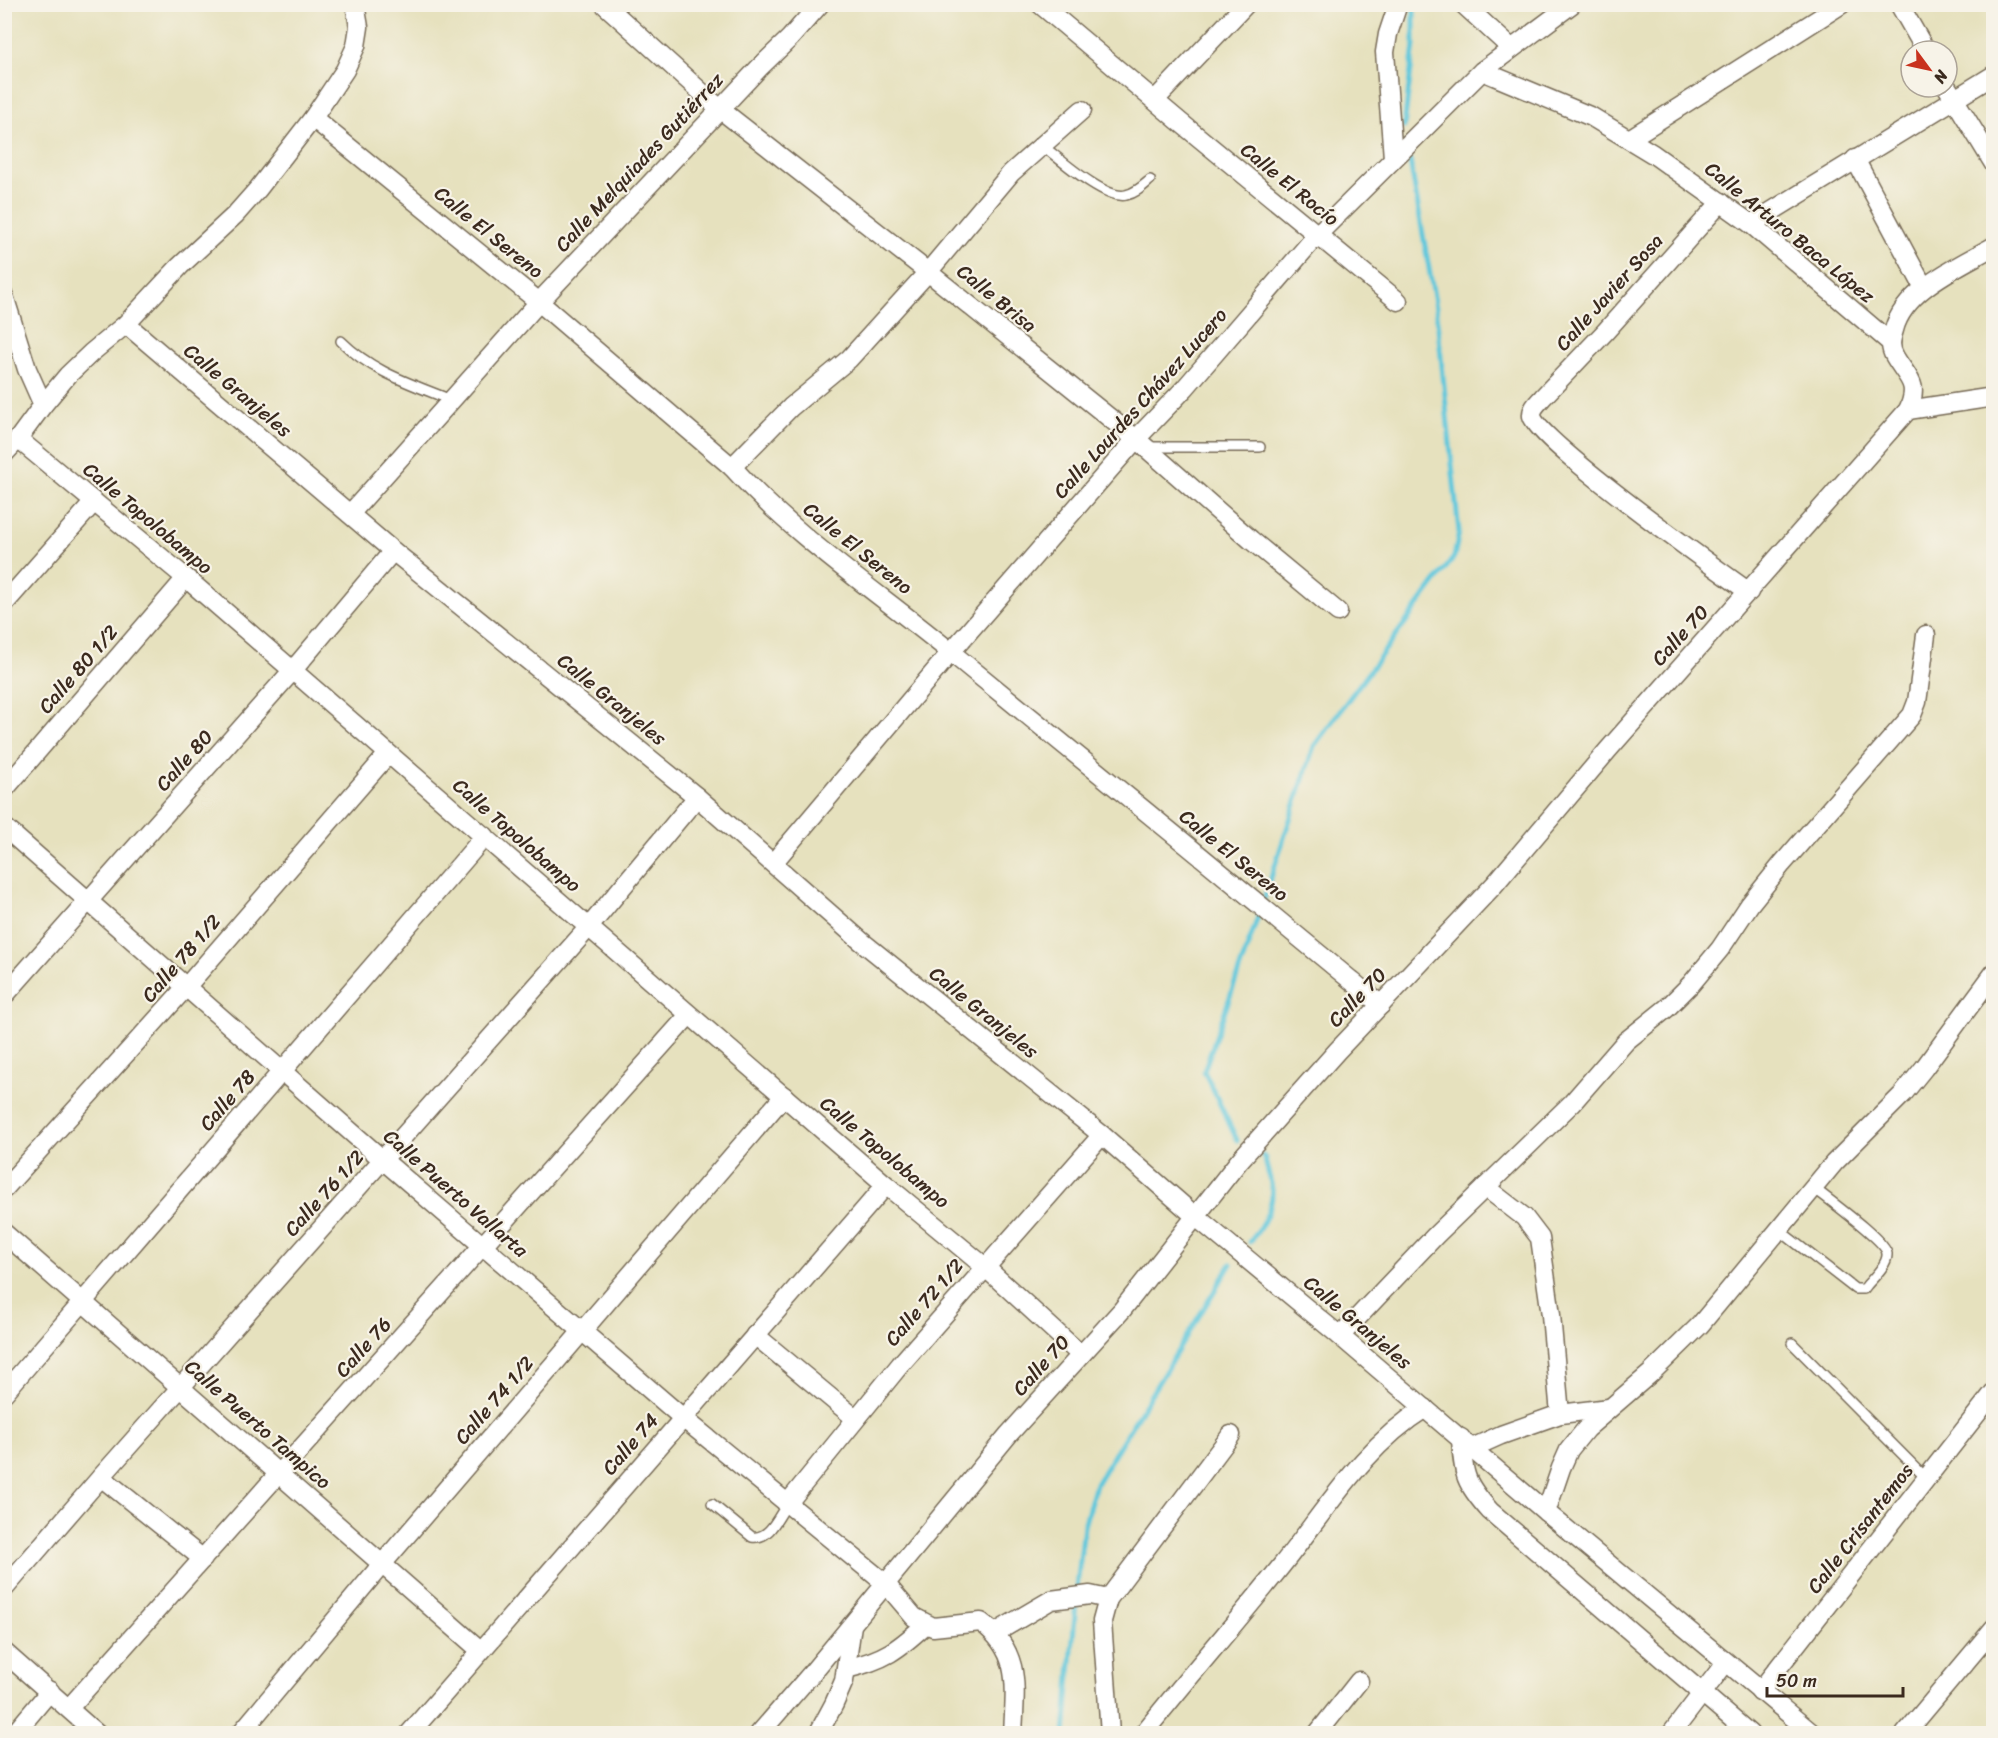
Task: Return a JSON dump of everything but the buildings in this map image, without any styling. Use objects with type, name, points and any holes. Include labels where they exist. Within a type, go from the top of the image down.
[{"type":"street","points":[[4,454],[68,375],[126,324],[180,266],[235,215],[258,189],[313,118],[345,70],[356,46],[359,27],[355,4]]},
{"type":"street","name":"Calle Brisa","points":[[604,4],[721,110],[1141,443],[1251,540],[1338,612]]},
{"type":"street","name":"Calle Melquiades Gutiérrez","points":[[350,514],[539,302],[820,4]]},
{"type":"street","name":"Calle El Rocío","points":[[1040,4],[1398,301]]},
{"type":"street","points":[[1155,100],[1246,4]]},
{"type":"street","points":[[1393,158],[1385,52],[1388,34],[1398,4]]},
{"type":"street","points":[[1463,4],[1511,48]]},
{"type":"street","name":"Calle Lourdes Chávez Lucero","points":[[773,863],[951,652],[1141,443],[1185,388],[1317,235],[1482,71],[1572,4]]},
{"type":"street","points":[[1629,139],[1842,4]]},
{"type":"street","points":[[1899,4],[1919,39]]},
{"type":"street","name":"Calle Arturo Baca López","points":[[1482,71],[1592,117],[1629,139],[1751,224],[1891,343]]},
{"type":"street","points":[[1959,90],[1994,75]]},
{"type":"street","points":[[1751,224],[1855,159],[1942,99]]},
{"type":"street","points":[[1955,99],[1994,164]]},
{"type":"street","points":[[732,467],[791,407],[849,359],[928,272],[1011,173],[1082,110]]},
{"type":"street","name":"Calle El Sereno","points":[[313,118],[539,302],[732,467],[748,485],[822,550],[951,652],[1381,1005]]},
{"type":"street","points":[[1855,159],[1924,288]]},
{"type":"street","name":"Calle Javier Sosa","points":[[1721,202],[1612,325],[1543,397],[1532,414],[1533,419],[1545,432],[1585,468],[1642,514],[1749,592]]},
{"type":"street","points":[[1908,410],[1914,389],[1912,381],[1892,350],[1891,343],[1895,326],[1904,309],[1924,288],[1994,246]]},
{"type":"street","points":[[4,296],[27,369],[42,405]]},
{"type":"street","name":"Calle Granjeles","points":[[126,324],[393,551],[697,797],[861,941],[1102,1135],[1546,1512],[1813,1734]]},
{"type":"street","points":[[1908,410],[1994,397]]},
{"type":"street","name":"Calle 70","points":[[759,1734],[812,1674],[1009,1434],[1129,1301],[1239,1161],[1337,1051],[1494,885],[1608,750],[1908,410]]},
{"type":"street","name":"Calle Topolobampo","points":[[18,439],[186,578],[886,1185],[985,1266],[1081,1355]]},
{"type":"street","points":[[4,604],[94,502]]},
{"type":"street","name":"Calle 80","points":[[4,996],[293,670],[393,551]]},
{"type":"street","name":"Calle 80 1/2","points":[[4,790],[186,578]]},
{"type":"street","points":[[1340,1336],[1388,1284],[1572,1103],[1626,1041],[1667,1008],[1691,984],[1720,949],[1750,904],[1776,872],[1912,715],[1917,702],[1926,635]]},
{"type":"street","name":"Calle 78 1/2","points":[[4,1189],[187,986],[388,754]]},
{"type":"street","name":"Calle 76 1/2","points":[[4,1589],[589,927],[697,797]]},
{"type":"street","name":"Calle Puerto Vallarta","points":[[4,827],[383,1160],[683,1418],[886,1584],[914,1617],[926,1624]]},
{"type":"street","name":"Calle 78","points":[[4,1393],[485,836]]},
{"type":"street","points":[[1546,1512],[1569,1450],[1586,1429],[1677,1349],[1700,1325],[1834,1163],[1903,1094],[1994,974]]},
{"type":"street","name":"Calle 76","points":[[69,1708],[689,1015]]},
{"type":"street","name":"Calle 74 1/2","points":[[240,1734],[383,1563],[784,1096]]},
{"type":"street","name":"Calle 72 1/2","points":[[787,1504],[855,1418],[985,1266],[1102,1135]]},
{"type":"street","name":"Calle 74","points":[[409,1734],[886,1185]]},
{"type":"street","points":[[1485,1187],[1524,1217],[1540,1238],[1551,1315],[1560,1414]]},
{"type":"street","name":"Calle Puerto Tampico","points":[[4,1233],[480,1650]]},
{"type":"street","points":[[755,1335],[855,1418]]},
{"type":"street","name":"Calle Crisantemos","points":[[1760,1691],[1994,1392]]},
{"type":"street","points":[[1143,1734],[1371,1452],[1395,1429],[1425,1408]]},
{"type":"street","points":[[1609,1408],[1560,1414],[1501,1435],[1467,1443],[1465,1476],[1474,1493],[1490,1511],[1750,1734]]},
{"type":"street","points":[[1110,1734],[1099,1597],[1231,1435]]},
{"type":"street","points":[[101,1477],[203,1559]]},
{"type":"street","points":[[995,1633],[1051,1600],[1099,1597]]},
{"type":"street","points":[[846,1669],[884,1658],[926,1624],[933,1627],[981,1622],[995,1633],[1006,1648],[1012,1667],[1015,1698],[1013,1734]]},
{"type":"street","points":[[818,1734],[844,1681],[852,1625]]},
{"type":"street","points":[[1905,1734],[1994,1628]]},
{"type":"street","points":[[4,1652],[97,1734]]},
{"type":"street","points":[[1671,1734],[1726,1662]]},
{"type":"street","points":[[1317,1734],[1359,1681]]},
{"type":"street","points":[[14,1734],[50,1691]]},
{"type":"lane","points":[[1043,146],[1102,189],[1116,195],[1126,196],[1138,191],[1150,180]]},
{"type":"lane","points":[[341,341],[359,358],[382,372],[451,400]]},
{"type":"lane","points":[[1141,443],[1260,447]]},
{"type":"lane","points":[[1779,1230],[1855,1289],[1864,1289],[1867,1286],[1886,1260],[1886,1249],[1842,1209],[1814,1188]]},
{"type":"lane","points":[[1792,1343],[1927,1479]]},
{"type":"lane","points":[[712,1504],[752,1537],[760,1538],[766,1535],[787,1504]]},
{"type":"waterway","points":[[1404,127],[1414,45],[1414,4]]},
{"type":"waterway","points":[[1263,902],[1314,746],[1454,557],[1459,532],[1436,308],[1410,161]]},
{"type":"waterway","points":[[1237,1140],[1204,1071],[1260,911]]},
{"type":"waterway","points":[[1250,1242],[1266,1218],[1271,1204],[1271,1182],[1263,1156]]},
{"type":"waterway","points":[[1065,1734],[1084,1526],[1096,1484],[1231,1264]]}]
